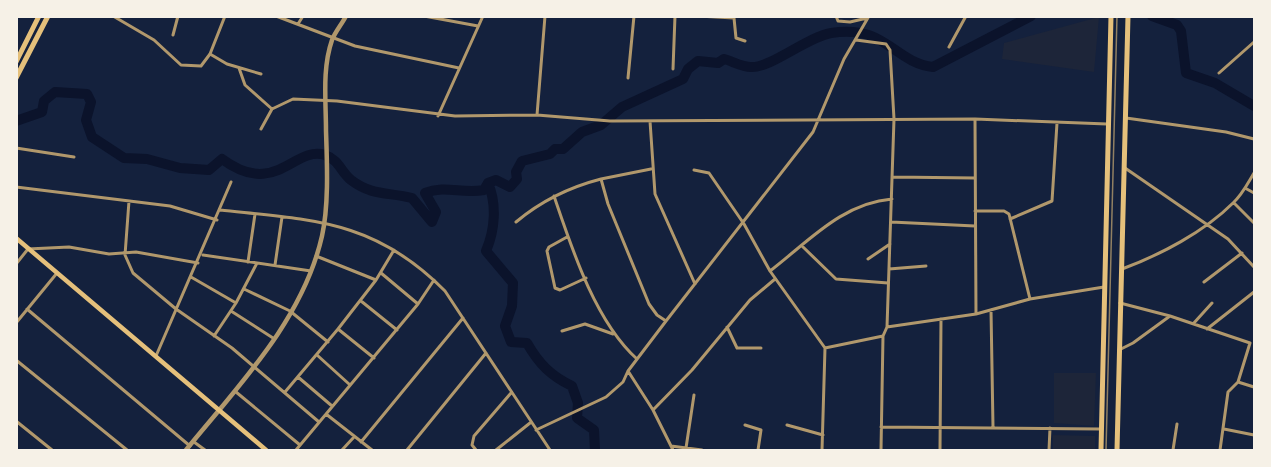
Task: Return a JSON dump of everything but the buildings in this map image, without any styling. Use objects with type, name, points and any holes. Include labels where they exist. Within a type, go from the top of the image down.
[{"type":"main road","points":[[16,62],[39,16]]},
{"type":"main road","points":[[16,78],[32,53],[48,16]]},
{"type":"main road","points":[[1101,450],[1111,16]]},
{"type":"main road","points":[[1117,450],[1128,16]]},
{"type":"main road","points":[[16,238],[266,450]]},
{"type":"street","points":[[113,16],[154,40],[181,65],[201,66],[210,54],[225,16]]},
{"type":"street","points":[[173,35],[178,16]]},
{"type":"street","points":[[276,16],[332,39],[402,58],[459,68]]},
{"type":"street","points":[[298,24],[303,16]]},
{"type":"street","points":[[190,446],[255,367],[290,311],[316,256],[324,221],[324,101],[332,39],[346,16]]},
{"type":"street","points":[[424,16],[478,26]]},
{"type":"street","points":[[438,116],[483,16]]},
{"type":"street","points":[[537,115],[545,16]]},
{"type":"street","points":[[628,78],[634,16]]},
{"type":"street","points":[[673,69],[675,16]]},
{"type":"street","points":[[698,16],[734,17],[736,38],[745,41]]},
{"type":"street","points":[[836,16],[838,21],[846,22],[869,17]]},
{"type":"street","points":[[949,47],[966,16]]},
{"type":"street","points":[[536,430],[613,392],[623,382],[628,371],[666,321],[795,157],[819,120],[844,60],[869,17]]},
{"type":"street","points":[[855,40],[889,46],[894,119],[881,450]]},
{"type":"street","points":[[1219,73],[1254,42]]},
{"type":"street","points":[[210,54],[238,68],[261,74]]},
{"type":"street","points":[[238,68],[244,85],[272,109]]},
{"type":"street","points":[[261,129],[272,109],[282,102],[293,99],[383,106],[438,116],[537,115],[610,121],[975,119],[1108,124]]},
{"type":"street","points":[[1125,118],[1226,132],[1254,139]]},
{"type":"street","points":[[975,119],[976,314]]},
{"type":"street","points":[[650,120],[651,169],[655,194],[695,284]]},
{"type":"street","points":[[1010,219],[1052,201],[1057,122]]},
{"type":"street","points":[[16,148],[74,158]]},
{"type":"street","points":[[1123,167],[1206,224],[1242,253],[1254,267]]},
{"type":"street","points":[[516,222],[554,196],[578,185],[651,169]]},
{"type":"street","points":[[694,170],[709,173],[744,224],[775,279],[825,348],[822,450]]},
{"type":"street","points":[[1122,269],[1140,263],[1206,224],[1234,202],[1254,173]]},
{"type":"street","points":[[893,177],[975,178]]},
{"type":"street","points":[[601,179],[608,204],[650,304],[657,315],[666,321]]},
{"type":"street","points":[[156,357],[217,220],[231,182]]},
{"type":"street","points":[[16,187],[170,206],[217,220]]},
{"type":"street","points":[[1245,188],[1254,193]]},
{"type":"street","points":[[554,196],[568,237],[615,335],[638,359]]},
{"type":"street","points":[[770,271],[829,224],[858,206],[871,201],[892,199]]},
{"type":"street","points":[[129,201],[125,255],[133,273],[176,309],[255,367],[319,422]]},
{"type":"street","points":[[1234,202],[1254,224]]},
{"type":"street","points":[[220,210],[324,221],[352,229],[394,250],[445,291],[530,423],[550,450]]},
{"type":"street","points":[[975,211],[1004,211],[1010,219],[1030,299]]},
{"type":"street","points":[[248,261],[255,214]]},
{"type":"street","points":[[275,266],[282,217]]},
{"type":"street","points":[[891,222],[975,226]]},
{"type":"street","points":[[568,237],[549,247],[547,251],[555,288],[560,290],[586,278]]},
{"type":"street","points":[[868,258],[890,244]]},
{"type":"street","points":[[802,246],[836,279],[888,283]]},
{"type":"street","points":[[16,264],[28,249],[69,247],[125,255],[136,252],[198,263]]},
{"type":"street","points":[[285,392],[328,342],[376,280],[394,250]]},
{"type":"street","points":[[1204,282],[1242,253]]},
{"type":"street","points":[[202,255],[310,271]]},
{"type":"street","points":[[316,256],[376,280]]},
{"type":"street","points":[[214,336],[236,303],[256,263]]},
{"type":"street","points":[[889,268],[926,267]]},
{"type":"street","points":[[16,323],[57,273]]},
{"type":"street","points":[[381,273],[418,304]]},
{"type":"street","points":[[191,278],[236,303]]},
{"type":"street","points":[[653,410],[692,370],[750,300],[775,279]]},
{"type":"street","points":[[296,450],[397,330],[434,280]]},
{"type":"street","points":[[887,327],[976,314],[1030,299],[1104,287]]},
{"type":"street","points":[[244,288],[290,311],[328,342]]},
{"type":"street","points":[[1208,329],[1254,292]]},
{"type":"street","points":[[360,300],[397,330]]},
{"type":"street","points":[[1120,303],[1170,316],[1254,345]]},
{"type":"street","points":[[1193,324],[1212,303]]},
{"type":"street","points":[[27,309],[190,446],[205,450]]},
{"type":"street","points":[[991,310],[993,427]]},
{"type":"street","points":[[231,311],[273,338]]},
{"type":"street","points":[[1119,350],[1133,343],[1170,316]]},
{"type":"street","points":[[361,442],[463,318]]},
{"type":"street","points":[[940,450],[941,319]]},
{"type":"street","points":[[562,331],[585,324],[615,335]]},
{"type":"street","points":[[727,327],[737,348],[761,348]]},
{"type":"street","points":[[338,329],[374,358]]},
{"type":"street","points":[[825,348],[884,336]]},
{"type":"street","points":[[1220,450],[1228,392],[1238,382],[1250,343]]},
{"type":"street","points":[[407,450],[486,353]]},
{"type":"street","points":[[317,355],[350,384]]},
{"type":"street","points":[[16,360],[127,450]]},
{"type":"street","points":[[628,371],[653,410],[673,450]]},
{"type":"street","points":[[298,377],[332,406]]},
{"type":"street","points":[[1238,382],[1254,387]]},
{"type":"street","points":[[236,392],[300,446]]},
{"type":"street","points":[[476,450],[472,445],[474,436],[511,393]]},
{"type":"street","points":[[686,448],[694,395]]},
{"type":"street","points":[[326,414],[372,450]]},
{"type":"street","points":[[16,421],[52,450]]},
{"type":"street","points":[[498,450],[530,423]]},
{"type":"street","points":[[1173,450],[1177,424]]},
{"type":"street","points":[[745,425],[761,430],[758,450]]},
{"type":"street","points":[[787,425],[823,435]]},
{"type":"street","points":[[881,427],[1100,429]]},
{"type":"street","points":[[1049,450],[1050,428]]},
{"type":"street","points":[[1223,429],[1254,435]]},
{"type":"street","points":[[342,450],[354,437]]},
{"type":"street","points":[[671,446],[702,450]]},
{"type":"shaded area","points":[[1099,17],[1094,72],[1002,59],[1004,43]]},
{"type":"shaded area","points":[[1054,373],[1096,373],[1094,426],[1054,423]]},
{"type":"shaded area","points":[[1053,435],[1095,436],[1095,450],[1053,450]]},
{"type":"waterway","points":[[16,121],[42,112],[44,101],[55,92],[87,94],[91,102],[86,120],[92,137],[124,158],[147,159],[180,168],[209,170],[222,159],[241,170],[257,174],[270,173],[303,157],[314,154],[325,155],[334,160],[351,180],[366,189],[412,198],[432,222],[436,212],[425,193],[440,190],[484,190],[488,183],[496,180],[510,187],[517,179],[516,172],[522,161],[550,154],[555,149],[563,149],[582,132],[601,125],[622,107],[683,79],[688,69],[698,61],[718,63],[724,59],[748,67],[759,66],[821,36],[850,32],[877,38],[919,64],[933,67],[1031,16]]},
{"type":"waterway","points":[[1152,16],[1177,25],[1181,31],[1186,73],[1215,83],[1254,106]]},
{"type":"waterway","points":[[488,183],[493,200],[494,217],[486,251],[513,283],[512,306],[505,326],[511,342],[527,343],[546,369],[572,386],[578,403],[577,418],[594,430],[595,450]]},
{"type":"tram line","points":[[1106,450],[1117,16]]}]
